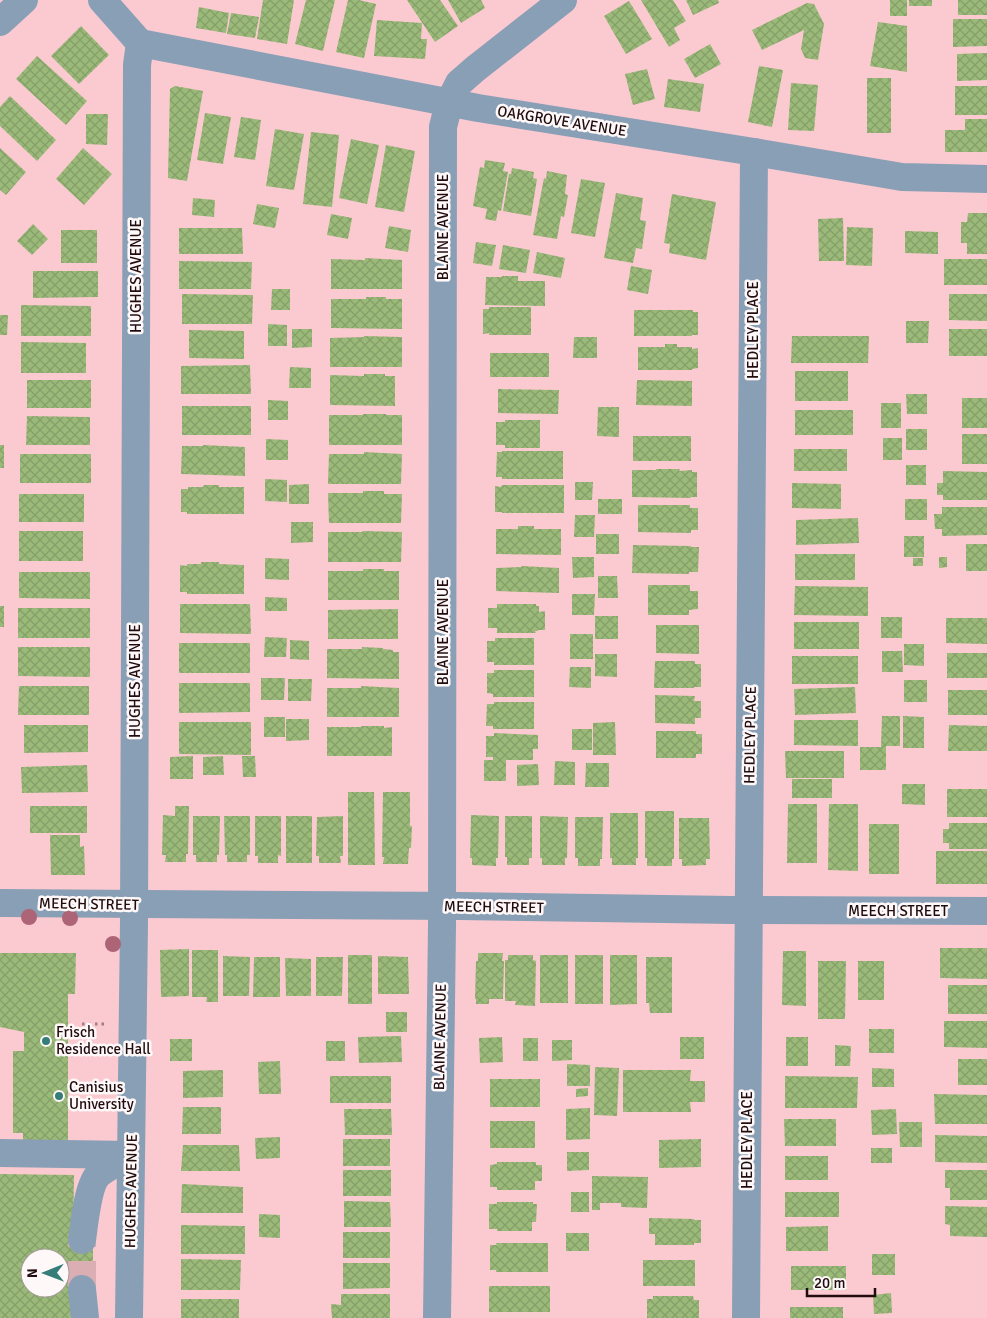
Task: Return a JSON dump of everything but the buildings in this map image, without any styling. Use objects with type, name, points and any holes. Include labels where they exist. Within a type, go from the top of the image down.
[{"type":"street","points":[[0,22],[24,0]]},
{"type":"street","points":[[102,0],[140,43]]},
{"type":"street","name":"BLAINE AVENUE","points":[[437,1318],[442,906],[443,127],[449,103],[459,83],[563,0]]},
{"type":"street","name":"OAKGROVE AVENUE","points":[[140,43],[449,103],[902,178],[987,179]]},
{"type":"street","name":"HUGHES AVENUE","points":[[130,1318],[134,904],[136,65],[140,43]]},
{"type":"street","name":"HEDLEY PLACE","points":[[746,1318],[754,152]]},
{"type":"street","name":"MEECH STREET","points":[[0,903],[987,911]]},
{"type":"street","points":[[0,1153],[131,1155]]},
{"type":"street","points":[[82,1240],[88,1200],[98,1174],[131,1155]]},
{"type":"street","points":[[82,1288],[85,1318]]},
{"type":"path","points":[[82,1024],[108,1024]]},
{"type":"tunnel","points":[[82,1240],[82,1289]]},
{"type":"place","name":"Frisch Residence Hall","points":[[46,1041]]},
{"type":"place","name":"Canisius University","points":[[59,1096]]}]
